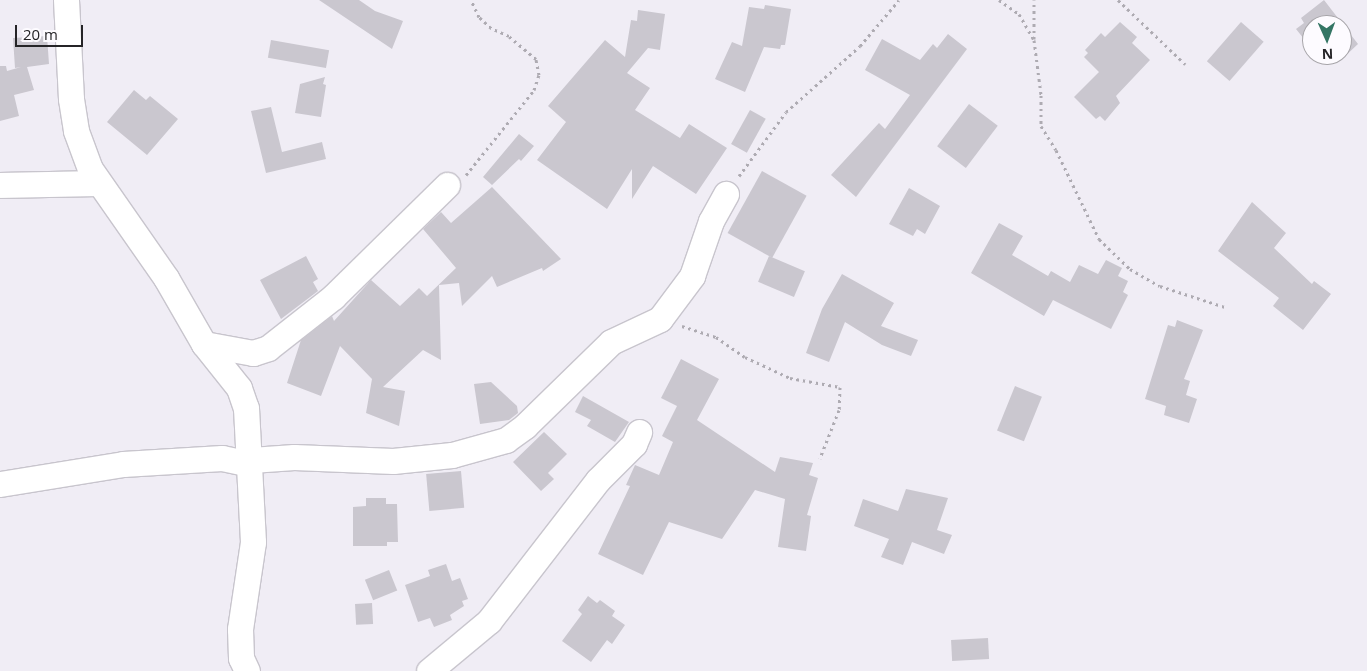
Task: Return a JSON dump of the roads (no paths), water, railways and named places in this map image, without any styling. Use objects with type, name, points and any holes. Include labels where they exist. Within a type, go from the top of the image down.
[{"type":"street","points":[[66,0],[76,131],[98,183],[141,240],[204,344],[240,388],[246,408],[251,462],[253,542],[240,629],[241,658],[247,671]]},
{"type":"street","points":[[0,185],[98,183]]},
{"type":"street","points":[[204,344],[253,353],[268,348],[333,297],[448,184]]},
{"type":"street","points":[[0,484],[124,464],[222,458],[251,462],[294,457],[393,461],[490,447],[525,426],[611,342],[660,319],[692,276],[711,221],[726,194]]},
{"type":"street","points":[[429,671],[489,620],[598,480],[634,444],[639,432]]}]
